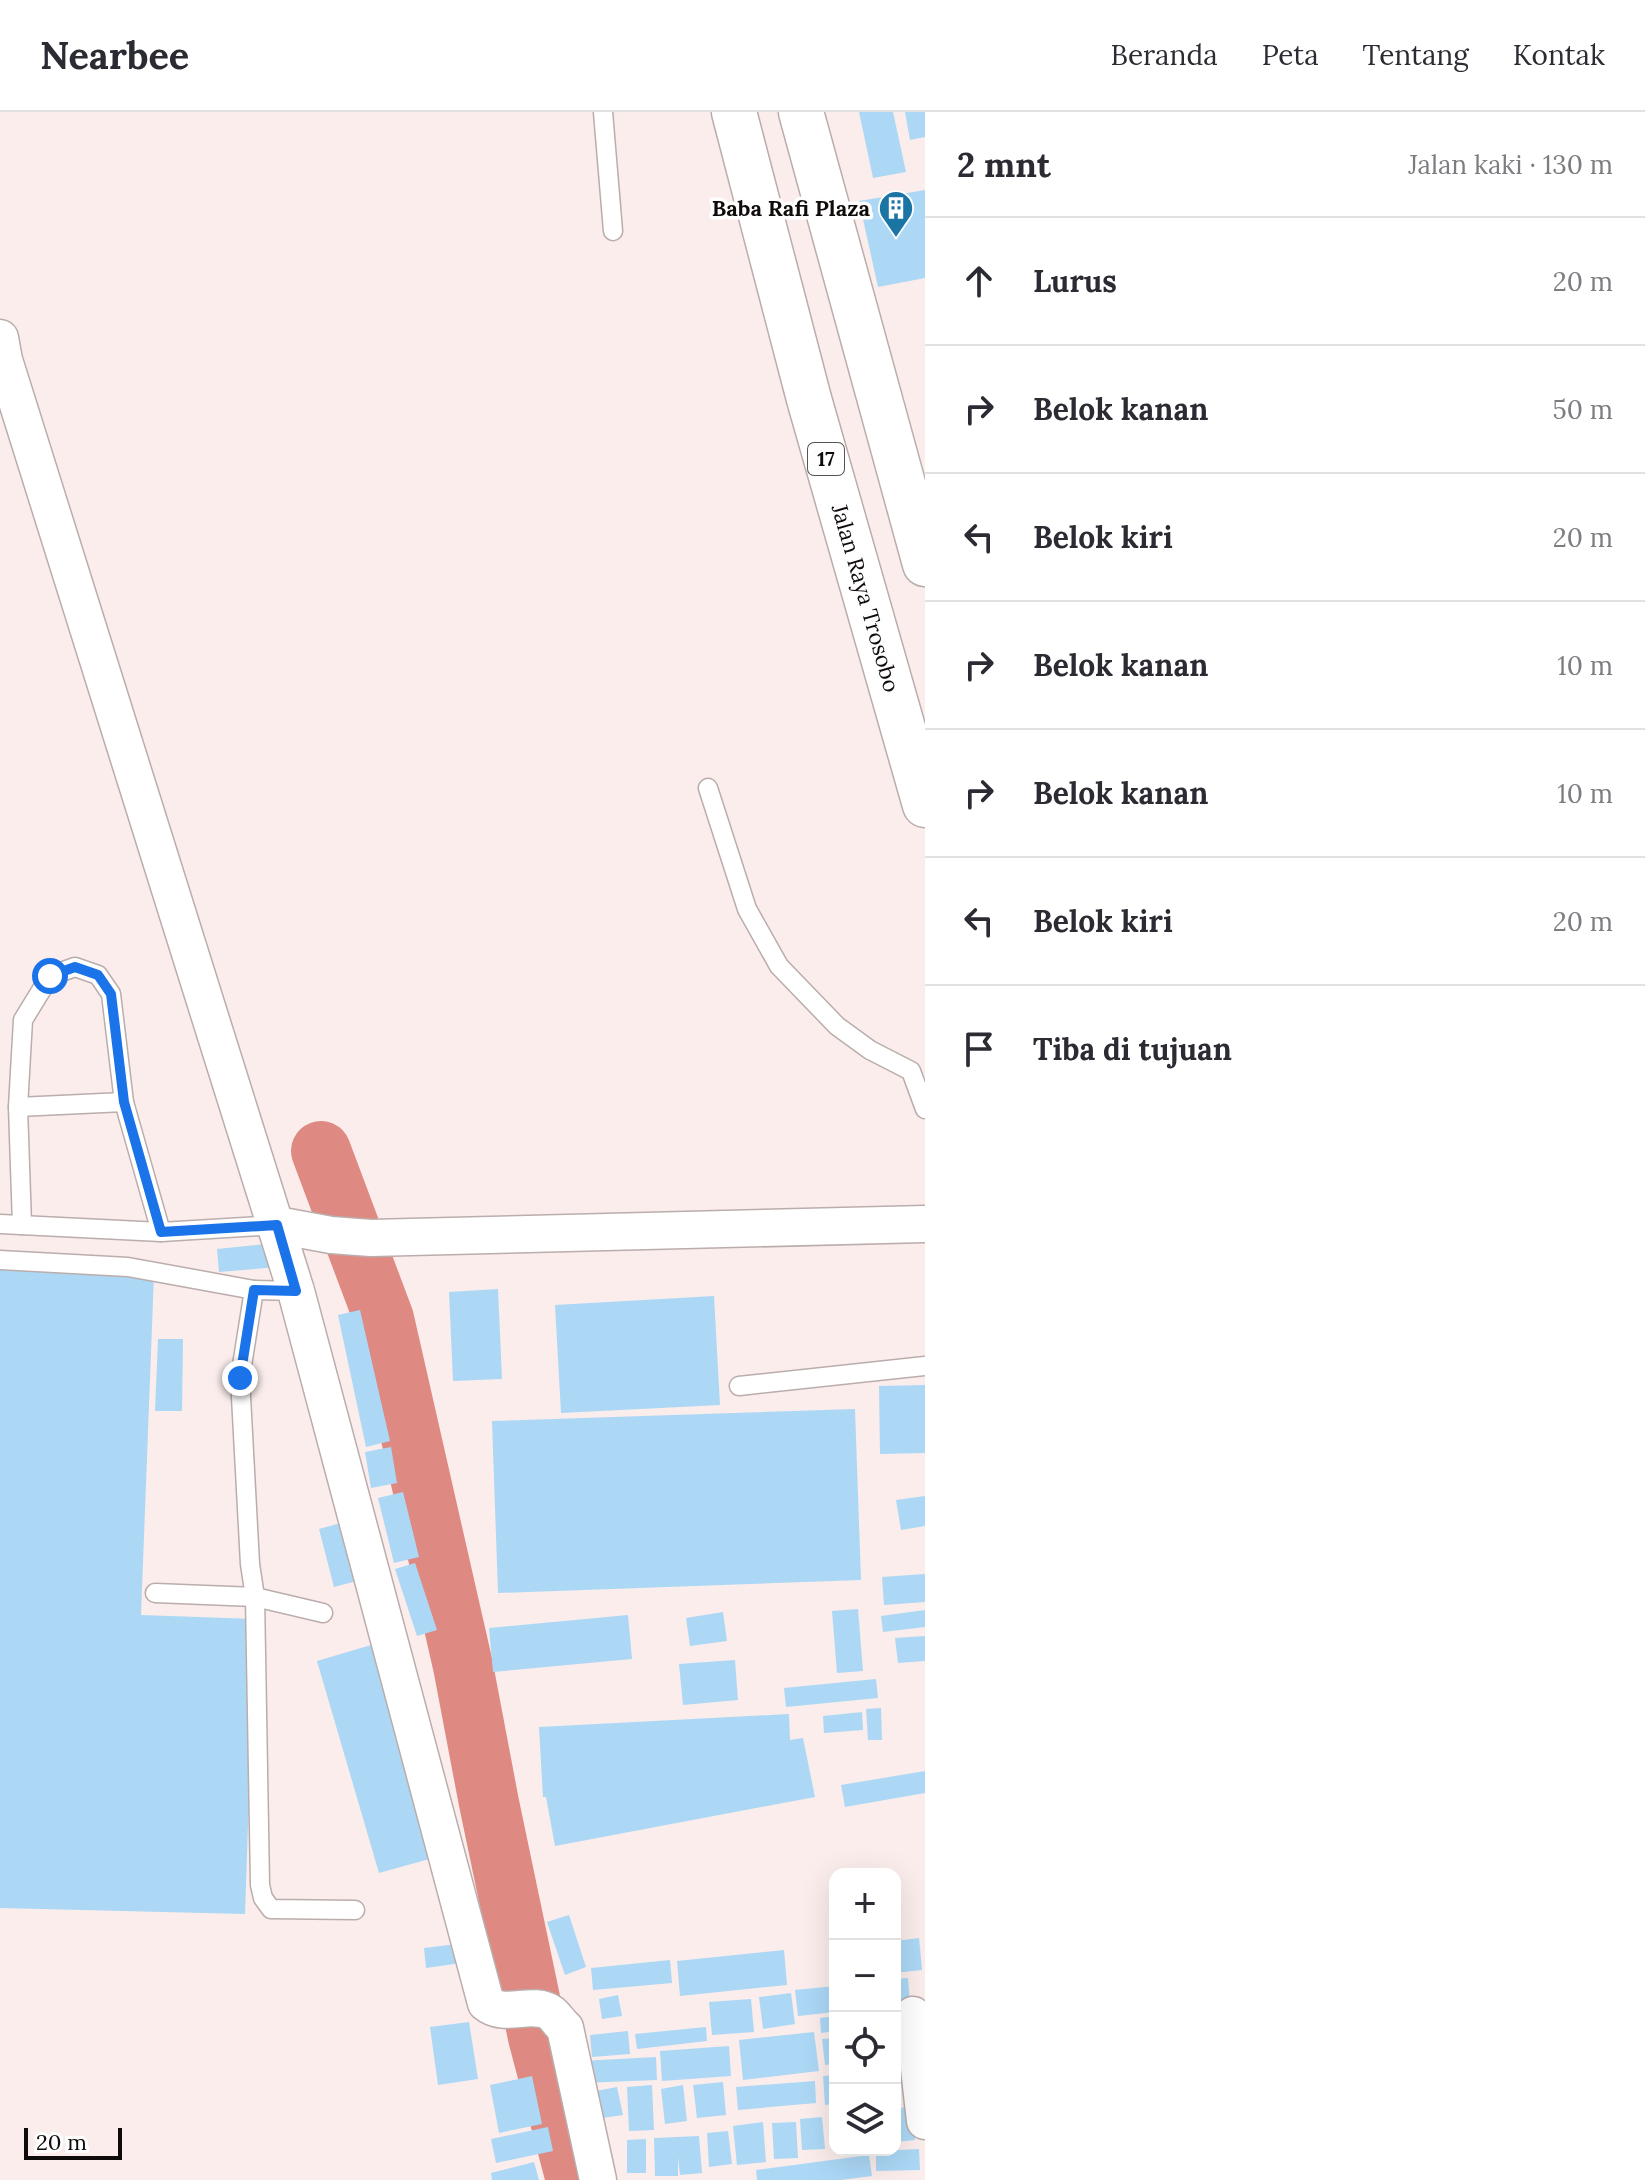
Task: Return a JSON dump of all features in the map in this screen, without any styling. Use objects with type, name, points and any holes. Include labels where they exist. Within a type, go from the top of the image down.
[{"type":"highway","name":"Jalan Raya Trosobo","points":[[734,112],[809,399],[925,805]]},
{"type":"highway","points":[[801,112],[873,380],[908,475],[925,564]]},
{"type":"highway","points":[[794,344],[822,348],[842,342],[859,324]]},
{"type":"highway","points":[[809,399],[830,380],[852,373],[873,380]]},
{"type":"street","points":[[1,353],[277,1225],[486,2003],[494,2010],[552,2014],[565,2028],[598,2180]]},
{"type":"street","points":[[277,1225],[331,1235],[371,1238],[925,1224]]},
{"type":"street","points":[[913,2015],[925,2121]]},
{"type":"lane","points":[[603,112],[613,231]]},
{"type":"lane","points":[[708,788],[747,909],[779,966],[837,1026],[870,1050],[918,1069],[925,1109]]},
{"type":"lane","points":[[22,1225],[18,1107],[23,1020],[50,976],[75,967],[98,975],[111,994],[124,1102],[161,1232]]},
{"type":"lane","points":[[18,1107],[124,1102]]},
{"type":"lane","points":[[0,1224],[161,1232],[277,1225]]},
{"type":"lane","points":[[0,1260],[128,1267],[254,1290],[296,1291]]},
{"type":"lane","points":[[254,1290],[240,1378],[250,1564],[255,1597],[260,1885],[263,1898],[271,1909],[355,1910]]},
{"type":"lane","points":[[739,1386],[925,1366]]},
{"type":"lane","points":[[155,1593],[255,1597],[323,1613]]},
{"type":"building","points":[[859,112],[893,112],[906,172],[873,178]]},
{"type":"building","points":[[905,112],[925,112],[925,137],[910,140]]},
{"type":"building","name":"Baba Rafi Plaza","points":[[925,190],[925,278],[878,287],[859,201]]},
{"type":"building","points":[[277,1243],[279,1267],[219,1272],[217,1249]]},
{"type":"building","points":[[0,1267],[154,1274],[141,1615],[255,1619],[245,1914],[0,1908]]},
{"type":"building","points":[[498,1289],[502,1379],[453,1381],[449,1292]]},
{"type":"building","points":[[714,1296],[720,1405],[561,1413],[555,1305]]},
{"type":"building","points":[[360,1310],[390,1441],[366,1447],[338,1315]]},
{"type":"building","points":[[158,1339],[183,1339],[182,1411],[155,1411]]},
{"type":"building","points":[[925,1385],[925,1453],[880,1454],[879,1386]]},
{"type":"building","points":[[855,1409],[861,1580],[498,1593],[492,1421]]},
{"type":"building","points":[[391,1447],[397,1483],[371,1488],[365,1452]]},
{"type":"building","points":[[403,1492],[419,1557],[394,1563],[378,1498]]},
{"type":"building","points":[[925,1496],[925,1526],[901,1530],[896,1500]]},
{"type":"building","points":[[348,1521],[364,1579],[334,1587],[319,1529]]},
{"type":"building","points":[[415,1563],[437,1630],[417,1636],[395,1569]]},
{"type":"building","points":[[925,1574],[925,1602],[884,1605],[882,1577]]},
{"type":"building","points":[[858,1609],[863,1671],[837,1673],[832,1611]]},
{"type":"building","points":[[925,1610],[925,1627],[883,1632],[881,1616]]},
{"type":"building","points":[[723,1612],[727,1641],[690,1646],[686,1618]]},
{"type":"building","points":[[628,1615],[632,1659],[493,1672],[489,1628]]},
{"type":"building","points":[[925,1636],[925,1661],[898,1663],[895,1638]]},
{"type":"building","points":[[371,1645],[433,1858],[379,1873],[317,1661]]},
{"type":"building","points":[[735,1660],[738,1700],[683,1705],[679,1664]]},
{"type":"building","points":[[876,1679],[878,1698],[786,1707],[784,1688]]},
{"type":"building","points":[[881,1708],[882,1740],[868,1740],[866,1709]]},
{"type":"building","points":[[862,1712],[863,1730],[824,1733],[823,1716]]},
{"type":"building","points":[[789,1714],[790,1740],[803,1738],[815,1797],[555,1846],[546,1797],[543,1797],[539,1727]]},
{"type":"building","points":[[925,1771],[925,1793],[845,1807],[841,1785]]},
{"type":"building","points":[[569,1915],[586,1967],[565,1975],[547,1922]]},
{"type":"building","points":[[919,1938],[922,1970],[901,1972],[901,1940]]},
{"type":"building","points":[[466,1943],[468,1962],[426,1968],[424,1948]]},
{"type":"building","points":[[784,1950],[787,1985],[680,1996],[677,1961]]},
{"type":"building","points":[[670,1960],[672,1983],[593,1990],[591,1968]]},
{"type":"building","points":[[908,1978],[910,2003],[901,2004],[901,1979]]},
{"type":"building","points":[[829,1987],[829,2013],[798,2016],[795,1990]]},
{"type":"building","points":[[791,1993],[795,2024],[763,2029],[759,1997]]},
{"type":"building","points":[[618,1995],[622,2016],[602,2019],[599,1999]]},
{"type":"building","points":[[751,1999],[754,2032],[712,2035],[709,2002]]},
{"type":"building","points":[[829,2017],[829,2032],[821,2033],[820,2018]]},
{"type":"building","points":[[469,2022],[478,2079],[438,2085],[430,2027]]},
{"type":"building","points":[[706,2027],[707,2041],[637,2049],[635,2034]]},
{"type":"building","points":[[628,2031],[630,2054],[592,2057],[590,2035]]},
{"type":"building","points":[[814,2032],[819,2071],[743,2080],[739,2040]]},
{"type":"building","points":[[829,2038],[829,2065],[825,2065],[822,2039]]},
{"type":"building","points":[[729,2046],[731,2076],[662,2081],[660,2051]]},
{"type":"building","points":[[656,2057],[657,2080],[582,2083],[581,2061]]},
{"type":"building","points":[[532,2076],[542,2124],[499,2133],[490,2085]]},
{"type":"building","points":[[823,2076],[829,2076],[829,2105],[825,2105]]},
{"type":"building","points":[[815,2081],[816,2103],[738,2110],[736,2087]]},
{"type":"building","points":[[723,2082],[726,2115],[697,2118],[693,2085]]},
{"type":"building","points":[[652,2085],[654,2130],[629,2131],[627,2087]]},
{"type":"building","points":[[683,2085],[687,2121],[665,2124],[661,2089]]},
{"type":"building","points":[[617,2087],[623,2115],[602,2118],[596,2091]]},
{"type":"building","points":[[912,2107],[915,2140],[901,2141],[901,2108]]},
{"type":"building","points":[[822,2117],[825,2149],[802,2150],[800,2119]]},
{"type":"building","points":[[763,2122],[766,2162],[737,2165],[733,2126]]},
{"type":"building","points":[[796,2122],[798,2158],[774,2159],[772,2123]]},
{"type":"building","points":[[548,2127],[553,2151],[496,2163],[491,2139]]},
{"type":"building","points":[[728,2131],[732,2164],[709,2167],[707,2133]]},
{"type":"building","points":[[699,2136],[702,2173],[680,2175],[678,2157],[678,2176],[655,2176],[654,2138]]},
{"type":"building","points":[[646,2139],[646,2173],[627,2173],[627,2140]]},
{"type":"building","points":[[919,2149],[920,2170],[876,2171],[876,2156],[901,2156],[901,2150]]},
{"type":"building","points":[[869,2156],[872,2176],[841,2180],[757,2180],[756,2170]]},
{"type":"building","points":[[534,2162],[539,2180],[492,2180],[491,2173]]},
{"type":"waterway","points":[[321,1151],[384,1319],[463,1666],[538,2037],[576,2180]]},
{"type":"place","name":"Baba Rafi Plaza","points":[[896,239]]},
{"type":"route","points":[[50,976],[75,967],[98,975],[111,994],[124,1102],[161,1232],[277,1225],[296,1291],[254,1290],[240,1378]]}]
